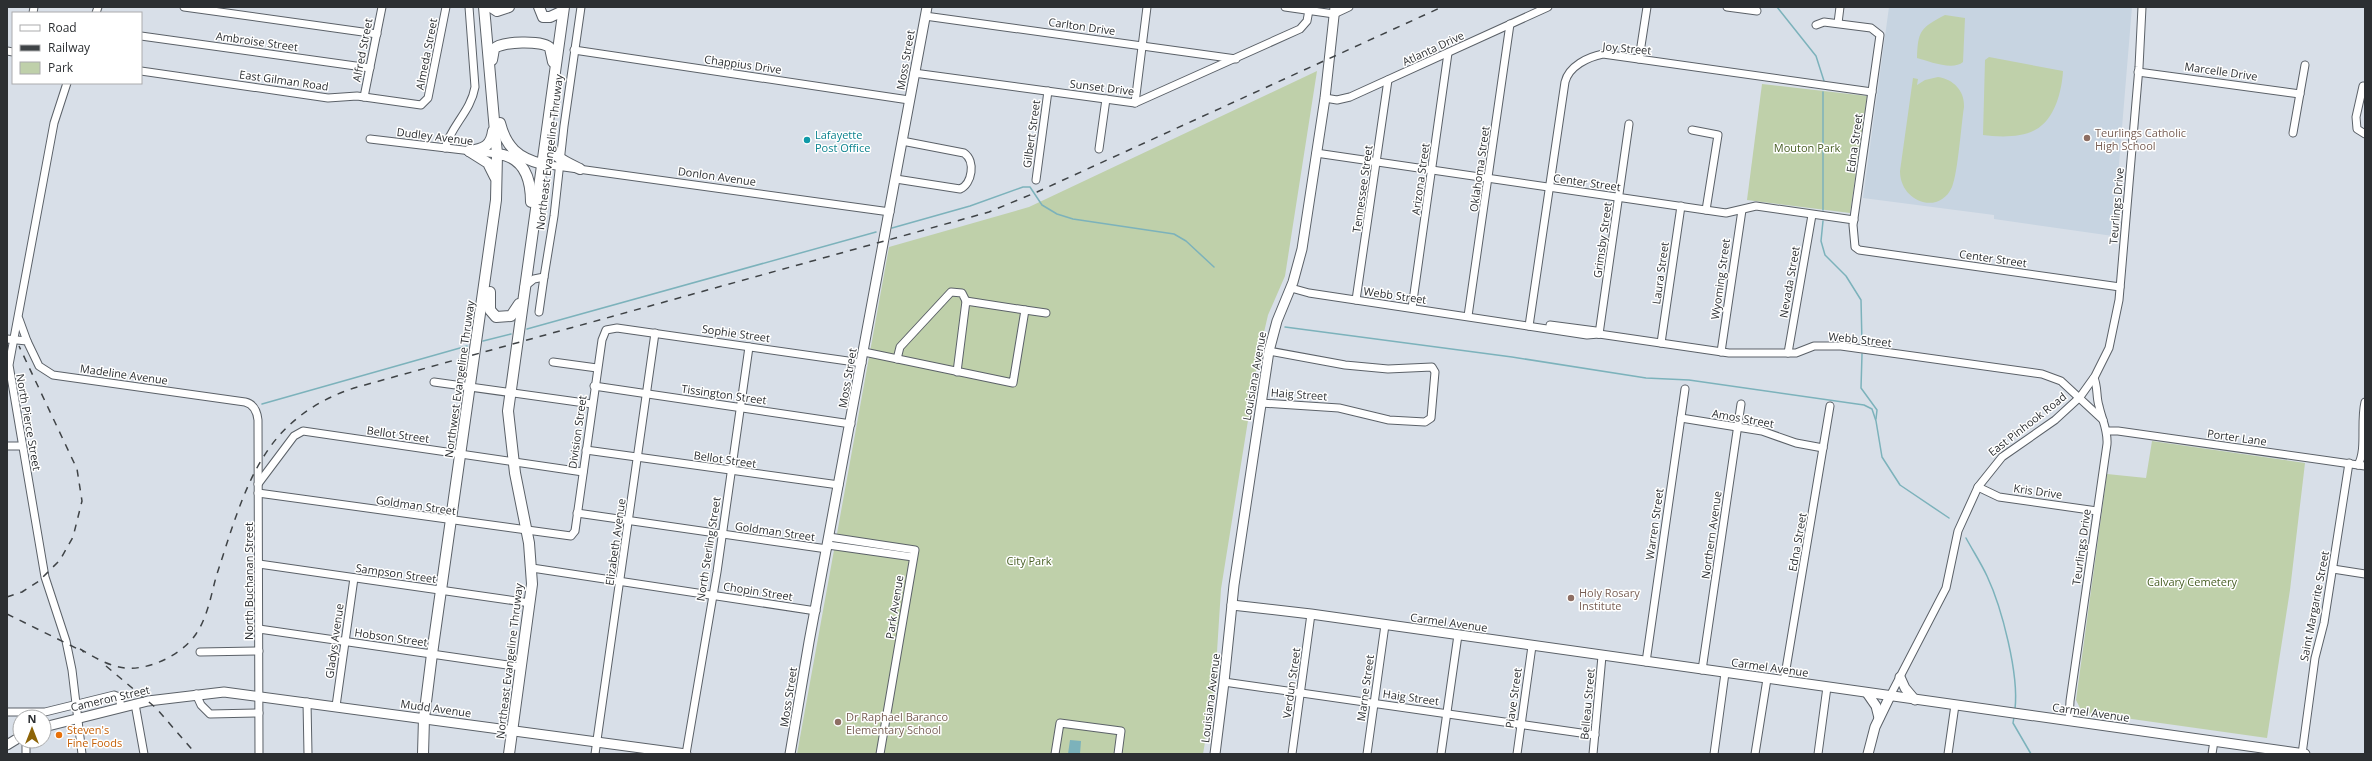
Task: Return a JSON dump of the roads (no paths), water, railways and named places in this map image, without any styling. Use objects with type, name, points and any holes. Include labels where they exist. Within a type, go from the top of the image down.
[{"type":"highway","name":"Northwest Evangeline Thruway","points":[[423,754],[424,718],[432,654],[462,454],[497,183],[498,154],[484,7]]},
{"type":"highway","points":[[491,7],[497,11],[509,7]]},
{"type":"highway","points":[[539,7],[543,17],[550,17],[563,9]]},
{"type":"highway","name":"Northeast Evangeline Thruway","points":[[509,754],[530,603],[532,568],[527,531],[513,462],[508,411],[509,393],[563,9]]},
{"type":"highway","points":[[491,71],[493,54],[496,45],[508,43],[544,43],[550,48],[554,72]]},
{"type":"highway","points":[[492,84],[504,138],[520,157],[542,164]]},
{"type":"highway","points":[[469,151],[483,149],[490,143],[495,118]]},
{"type":"highway","points":[[546,137],[550,150],[560,162],[580,169]]},
{"type":"highway","points":[[469,151],[488,163],[493,169],[497,183]]},
{"type":"highway","points":[[498,154],[506,155],[513,159],[526,171],[531,190],[532,228]]},
{"type":"highway","points":[[494,214],[496,247],[488,305],[493,314],[501,318],[511,316],[517,309],[524,287]]},
{"type":"main road","name":"Louisiana Avenue","points":[[1215,754],[1232,605],[1269,351],[1277,321],[1291,288],[1302,249],[1325,98],[1335,10]]},
{"type":"main road","name":"Moss Street","points":[[790,754],[926,11]]},
{"type":"main road","name":"Carmel Avenue","points":[[1232,605],[1311,614],[2303,754]]},
{"type":"main road","points":[[1900,677],[1915,700]]},
{"type":"main road","name":"Mudd Avenue","points":[[182,696],[224,692],[259,696],[686,754]]},
{"type":"main road","points":[[1867,693],[1876,706],[1879,719]]},
{"type":"main road","name":"Cameron Street","points":[[52,725],[121,707],[182,696]]},
{"type":"main road","name":"East Pinhook Road","points":[[1868,754],[1879,719],[1890,696]]},
{"type":"street","points":[[184,7],[377,34]]},
{"type":"street","name":"Alfred Street","points":[[364,97],[382,7]]},
{"type":"street","name":"Almeda Street","points":[[424,103],[428,98],[446,7]]},
{"type":"street","points":[[445,148],[448,139],[473,98],[475,87],[469,7]]},
{"type":"street","name":"Northeast Evangeline Thruway","points":[[539,312],[554,216],[574,50],[581,7]]},
{"type":"street","points":[[1135,103],[1148,7]]},
{"type":"street","points":[[1285,7],[1308,10],[1335,10],[1349,7]]},
{"type":"street","name":"Atlanta Drive","points":[[1325,98],[1345,99],[1548,7]]},
{"type":"street","points":[[1639,59],[1647,7]]},
{"type":"street","points":[[1726,7],[1757,11]]},
{"type":"street","points":[[1816,25],[1824,22],[1838,23],[1840,7]]},
{"type":"street","name":"Teurlings Drive","points":[[2120,287],[2142,7]]},
{"type":"street","name":"Sunset Drive","points":[[914,74],[1135,103],[1300,29],[1307,21],[1308,10]]},
{"type":"street","name":"Carlton Drive","points":[[926,11],[1142,46],[1236,59]]},
{"type":"street","name":"Edna Street","points":[[1838,23],[1871,28],[1878,32],[1880,38],[1854,220],[1854,245],[1863,250]]},
{"type":"street","name":"Oklahoma Street","points":[[1468,316],[1510,24]]},
{"type":"street","name":"Ambroise Street","points":[[142,36],[370,68]]},
{"type":"street","name":"Chappius Drive","points":[[574,50],[910,100]]},
{"type":"street","name":"Arizona Street","points":[[1412,308],[1448,52]]},
{"type":"street","name":"Joy Street","points":[[1530,324],[1565,82],[1571,69],[1601,55],[1872,92]]},
{"type":"street","points":[[2293,133],[2305,65]]},
{"type":"street","name":"East Gilman Road","points":[[142,71],[328,98],[364,97],[416,105],[424,103]]},
{"type":"street","name":"Marcelle Drive","points":[[2138,72],[2300,94]]},
{"type":"street","name":"Tennessee Street","points":[[1356,300],[1388,80]]},
{"type":"street","name":"North Pierce Street","points":[[67,84],[54,123],[19,319],[10,339],[8,368],[9,384],[22,446],[45,577],[66,641],[77,704],[82,754]]},
{"type":"street","points":[[2363,86],[2355,120],[2357,129],[2365,134]]},
{"type":"street","name":"Gilbert Street","points":[[1036,180],[1048,91]]},
{"type":"street","points":[[1099,149],[1106,99]]},
{"type":"street","name":"Grimsby Street","points":[[1599,334],[1629,124]]},
{"type":"street","points":[[1692,130],[1718,135],[1706,210]]},
{"type":"street","name":"Dudley Avenue","points":[[370,139],[498,154]]},
{"type":"street","points":[[896,178],[960,189],[968,183],[971,167],[969,158],[964,153],[902,141]]},
{"type":"street","name":"Center Street","points":[[1316,153],[1706,210],[1732,213],[1756,206],[1854,220]]},
{"type":"street","points":[[542,164],[560,162]]},
{"type":"street","name":"Donlon Avenue","points":[[580,169],[890,212]]},
{"type":"street","name":"Laura Street","points":[[1661,343],[1681,206]]},
{"type":"street","name":"Wyoming Street","points":[[1721,352],[1742,210]]},
{"type":"street","name":"Nevada Street","points":[[1788,353],[1812,215]]},
{"type":"street","name":"Center Street","points":[[1863,250],[2120,287]]},
{"type":"street","points":[[524,287],[534,279],[544,277]]},
{"type":"street","name":"East Pinhook Road","points":[[1890,696],[1946,588],[1958,531],[1978,488],[1994,465],[2007,453],[2055,420],[2080,397],[2094,378],[2112,338],[2120,287]]},
{"type":"street","name":"Webb Street","points":[[1291,288],[1309,293],[1530,324],[1587,335],[1599,334],[1721,352],[1788,353],[1798,352],[1814,346],[1847,347],[2042,374],[2057,378],[2080,397],[2103,420]]},
{"type":"street","points":[[897,359],[900,347],[951,292],[962,293],[966,301],[957,372]]},
{"type":"street","points":[[966,301],[1046,313]]},
{"type":"street","points":[[864,352],[1013,384],[1025,310]]},
{"type":"street","name":"Madeline Avenue","points":[[19,319],[37,363],[50,374],[245,402],[255,408]]},
{"type":"street","name":"Sophie Street","points":[[606,330],[617,328],[862,363]]},
{"type":"street","name":"Division Street","points":[[571,536],[575,531],[594,386],[606,330]]},
{"type":"street","name":"Elizabeth Avenue","points":[[595,754],[655,333]]},
{"type":"street","points":[[10,339],[27,341]]},
{"type":"street","name":"North Sterling Street","points":[[686,754],[713,595],[749,347]]},
{"type":"street","name":"Haig Street","points":[[1261,403],[1339,408],[1390,420],[1425,422],[1430,420],[1435,372],[1432,367],[1388,369],[1352,366],[1269,351]]},
{"type":"street","points":[[553,362],[597,368]]},
{"type":"street","name":"Teurlings Drive","points":[[2069,721],[2070,701],[2098,511],[2107,431],[2103,420],[2094,378]]},
{"type":"street","points":[[434,382],[592,404]]},
{"type":"street","name":"Tissington Street","points":[[594,386],[851,424]]},
{"type":"street","name":"Warren Street","points":[[1646,662],[1685,389]]},
{"type":"street","points":[[2361,465],[2362,421],[2365,402]]},
{"type":"street","name":"Northern Avenue","points":[[1702,670],[1741,404]]},
{"type":"street","name":"Edna Street","points":[[1784,681],[1830,406]]},
{"type":"street","name":"North Buchanan Street","points":[[255,408],[258,420],[259,754]]},
{"type":"street","name":"Amos Street","points":[[1681,418],[1762,431],[1796,443],[1824,448]]},
{"type":"street","name":"Bellot Street","points":[[258,484],[294,436],[303,431],[583,472]]},
{"type":"street","name":"Porter Lane","points":[[2107,431],[2118,431],[2361,465]]},
{"type":"street","points":[[7,446],[22,446]]},
{"type":"street","name":"Bellot Street","points":[[586,450],[839,485]]},
{"type":"street","name":"Saint Margarite Street","points":[[2303,754],[2315,658],[2324,623],[2350,463]]},
{"type":"street","name":"Kris Drive","points":[[1978,488],[1999,497],[2098,511]]},
{"type":"street","name":"Goldman Street","points":[[258,494],[571,536]]},
{"type":"street","name":"Goldman Street","points":[[577,514],[722,534],[828,544],[913,557]]},
{"type":"street","name":"Park Avenue","points":[[880,754],[913,557]]},
{"type":"street","name":"Sampson Street","points":[[259,564],[530,603]]},
{"type":"street","name":"Chopin Street","points":[[532,568],[816,611]]},
{"type":"street","points":[[2333,569],[2365,574]]},
{"type":"street","name":"Gladys Avenue","points":[[336,706],[354,578]]},
{"type":"street","name":"Verdun Street","points":[[1292,754],[1311,614]]},
{"type":"street","name":"Marne Street","points":[[1367,754],[1385,625]]},
{"type":"street","name":"Hobson Street","points":[[259,629],[521,667]]},
{"type":"street","points":[[1441,754],[1458,635]]},
{"type":"street","name":"Piave Street","points":[[1517,754],[1532,646]]},
{"type":"street","points":[[200,652],[259,651]]},
{"type":"street","name":"Belleau Street","points":[[1593,754],[1602,656]]},
{"type":"street","points":[[1714,754],[1725,673]]},
{"type":"street","points":[[1755,754],[1767,679]]},
{"type":"street","name":"Haig Street","points":[[1224,682],[1595,735]]},
{"type":"street","points":[[1818,754],[1827,687]]},
{"type":"street","points":[[52,710],[114,694],[119,698],[121,707]]},
{"type":"street","points":[[196,694],[203,708],[210,714],[259,713]]},
{"type":"street","points":[[307,702],[308,754]]},
{"type":"street","points":[[135,704],[144,754]]},
{"type":"street","points":[[1948,754],[1955,705]]},
{"type":"street","points":[[1055,754],[1060,723],[1121,731],[1118,754]]},
{"type":"street","points":[[2212,754],[2214,741]]},
{"type":"water","points":[[1070,740],[1081,741],[1080,754],[1068,754]]},
{"type":"waterway","points":[[1777,7],[1816,56],[1824,81]]},
{"type":"waterway","points":[[1823,92],[1823,210]]},
{"type":"waterway","points":[[892,228],[970,206],[1023,187],[1030,187],[1042,205],[1057,214],[1073,219],[1174,234],[1186,241],[1214,267]]},
{"type":"waterway","points":[[1823,221],[1821,241],[1825,255],[1846,276],[1861,300],[1862,344]]},
{"type":"waterway","points":[[527,329],[876,232]]},
{"type":"waterway","points":[[1285,327],[1512,357],[1646,378],[1689,380],[1864,405],[1872,409],[1876,421],[1882,457],[1900,485],[1949,518]]},
{"type":"waterway","points":[[483,341],[511,334]]},
{"type":"waterway","points":[[262,404],[467,346]]},
{"type":"waterway","points":[[1862,354],[1861,388],[1877,410],[1876,419]]},
{"type":"waterway","points":[[1966,538],[1993,589],[2004,623],[2012,660],[2016,695],[2015,709]]},
{"type":"waterway","points":[[2014,717],[2013,723],[2031,754]]},
{"type":"railway","points":[[80,649],[109,664],[129,668],[151,665],[162,661],[172,656],[189,642],[200,628],[206,614],[216,577],[237,515],[256,469],[272,444],[292,423],[303,414],[327,399],[354,388],[989,212],[1037,192],[1442,7]]},
{"type":"railway","points":[[7,597],[22,592],[39,581],[60,560],[73,537],[82,501],[77,469],[19,346]]},
{"type":"railway","points":[[7,614],[84,652]]},
{"type":"railway","points":[[106,666],[156,708],[196,754]]},
{"type":"place","name":"Teurlings Catholic High School","points":[[2087,138]]},
{"type":"place","name":"Lafayette Post Office","points":[[807,140]]},
{"type":"place","name":"Holy Rosary Institute","points":[[1571,598]]},
{"type":"place","name":"Dr Raphael Baranco Elementary School","points":[[838,722]]},
{"type":"place","name":"Steven's Fine Foods","points":[[59,735]]},
{"type":"park label","name":"Mouton Park","points":[[1807,147]]},
{"type":"park label","name":"City Park","points":[[1029,560]]},
{"type":"park label","name":"Calvary Cemetery","points":[[2192,581]]}]
